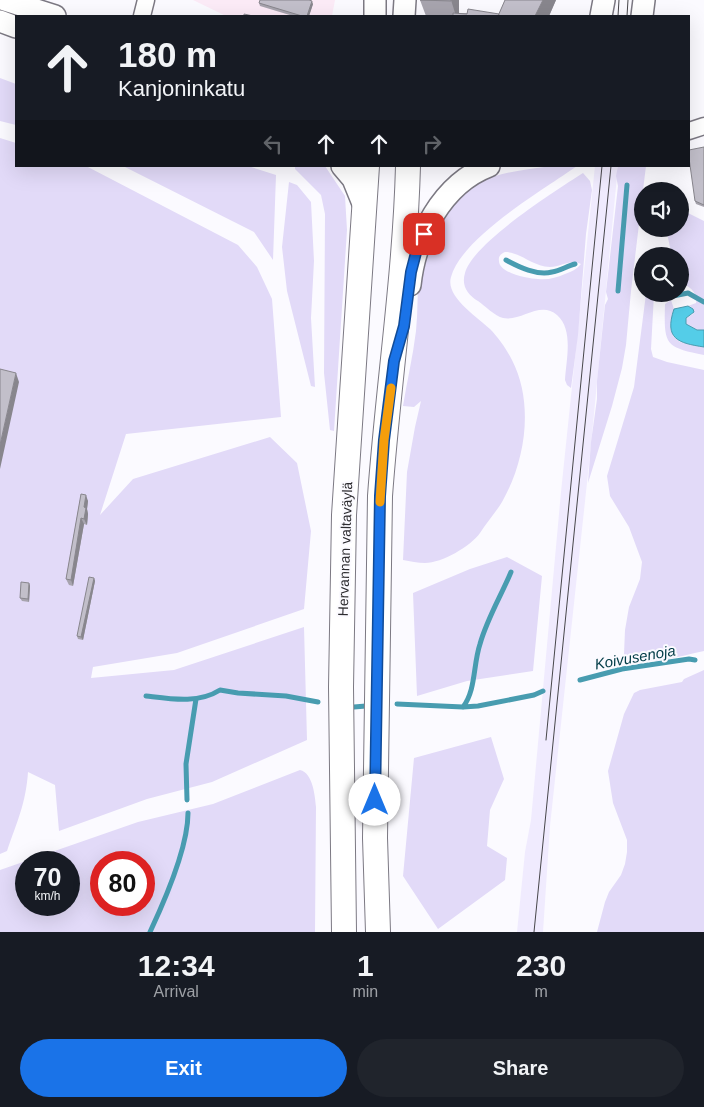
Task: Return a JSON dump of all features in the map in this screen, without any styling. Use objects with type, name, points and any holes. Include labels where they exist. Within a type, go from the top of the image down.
[{"type":"highway","name":"Hervannan valtaväylä","points":[[344,932],[341,687],[344,515],[367,167]]},
{"type":"highway","points":[[378,932],[375,838],[380,496],[384,440],[394,361],[408,167]]},
{"type":"main road","points":[[5,0],[51,15]]},
{"type":"main road","points":[[375,15],[376,0]]},
{"type":"main road","points":[[404,15],[405,0]]},
{"type":"main road","points":[[602,15],[604,0]]},
{"type":"main road","points":[[642,15],[644,0]]},
{"type":"main road","points":[[0,21],[15,27]]},
{"type":"main road","points":[[343,167],[353,179],[364,206]]},
{"type":"main road","points":[[394,361],[404,326],[411,272],[418,245],[429,222],[443,201],[460,182],[474,172],[486,167]]},
{"type":"street","points":[[142,15],[146,0]]},
{"type":"street","points":[[690,123],[704,125]]},
{"type":"street","points":[[690,131],[704,125]]},
{"type":"shaded area","points":[[193,0],[335,0],[332,15],[224,15]]},
{"type":"shaded area","points":[[0,78],[15,84],[15,125],[0,121]]},
{"type":"shaded area","points":[[0,138],[15,143],[15,167],[88,167],[238,245],[257,267],[272,299],[281,417],[126,434],[100,515],[133,479],[270,437],[297,463],[311,531],[304,609],[177,653],[93,667],[91,678],[174,670],[304,627],[307,740],[212,782],[147,799],[59,831],[55,785],[28,772],[18,821],[7,851],[0,854]]},
{"type":"shaded area","points":[[125,167],[251,167],[276,175],[273,260],[254,232]]},
{"type":"shaded area","points":[[295,167],[326,167],[345,196],[347,230],[334,431],[330,430],[324,373],[325,214],[321,195]]},
{"type":"shaded area","points":[[544,167],[576,167],[505,215],[487,231],[458,262],[450,284],[453,292],[464,306],[490,329],[502,344],[510,356],[519,377],[525,413],[522,450],[517,468],[500,506],[476,538],[470,543],[440,560],[422,563],[403,560],[407,472],[421,401],[414,407],[403,406],[416,331],[419,274],[426,249],[439,223],[457,200],[467,191],[494,176]]},
{"type":"shaded area","points":[[595,167],[618,167],[590,455],[550,826],[543,932],[517,932],[525,852],[531,820],[561,492]]},
{"type":"shaded area","points":[[618,167],[646,167],[644,182],[634,182],[634,237],[637,237],[636,247],[634,247],[634,266],[622,368],[588,483],[605,305],[608,299],[606,292],[618,186],[616,176]]},
{"type":"shaded area","points":[[583,173],[590,181],[592,190],[571,388],[565,380],[568,346],[566,329],[557,315],[551,311],[537,310],[517,317],[500,317],[471,296],[466,290],[464,278],[471,261],[498,233],[516,218]],"holes":[[[505,252],[543,266],[554,267],[573,262],[581,264],[572,271],[555,278],[533,279],[509,272],[500,265],[500,255]]]},
{"type":"shaded area","points":[[289,182],[297,185],[311,202],[314,261],[311,318],[315,387],[311,386],[287,291],[282,247]]},
{"type":"shaded area","points":[[689,214],[704,221],[704,330],[697,330],[686,324],[686,318],[693,314],[691,307],[688,306],[696,303],[696,297],[689,287],[689,247],[670,247],[668,237],[689,237]]},
{"type":"shaded area","points":[[645,302],[654,302],[651,349],[653,357],[704,370],[704,651],[653,661],[634,659],[624,654],[625,630],[629,607],[640,579],[642,562],[629,527],[610,496],[607,476],[634,387]]},
{"type":"shaded area","points":[[672,302],[674,309],[673,336],[680,342],[704,347],[704,355],[681,349],[669,342],[665,328],[665,304]]},
{"type":"shaded area","points":[[507,557],[542,576],[533,671],[467,681],[417,696],[413,593],[470,569]]},
{"type":"shaded area","points":[[704,670],[704,932],[597,932],[605,902],[609,892],[621,875],[627,852],[627,840],[613,803],[608,771],[624,714],[634,693],[640,690],[682,682],[684,679]]},
{"type":"shaded area","points":[[491,737],[504,779],[490,810],[487,846],[507,858],[505,880],[438,929],[403,876],[414,758]]},
{"type":"shaded area","points":[[300,770],[304,772],[311,780],[316,807],[315,932],[0,932],[0,870],[15,865],[15,916],[80,916],[80,851],[55,851],[138,822],[213,804]]},
{"type":"water","points":[[688,306],[694,312],[686,318],[686,324],[697,330],[704,330],[704,347],[680,341],[672,333],[671,319],[674,309]]},
{"type":"building","points":[[260,0],[312,1],[307,15],[299,15],[259,3]]},
{"type":"building","points":[[505,0],[543,0],[536,15],[498,15]]},
{"type":"building","points":[[468,9],[499,14],[453,15],[453,13],[467,14]]},
{"type":"building","points":[[704,147],[704,205],[695,201],[690,150]]},
{"type":"building","points":[[0,369],[16,373],[0,445]]},
{"type":"building","points":[[81,494],[86,495],[84,507],[86,508],[84,519],[81,518],[71,580],[66,579]]},
{"type":"building","points":[[89,577],[94,578],[81,637],[77,636]]},
{"type":"building","points":[[21,582],[29,583],[28,599],[20,598]]},
{"type":"waterway","points":[[618,291],[627,185]]},
{"type":"waterway","points":[[506,260],[522,268],[540,273],[555,271],[575,264]]},
{"type":"waterway","points":[[689,294],[704,302]]},
{"type":"waterway","points":[[463,707],[470,693],[483,635],[511,572]]},
{"type":"waterway","name":"Koivusenoja","points":[[580,680],[622,669],[689,659],[695,660]]},
{"type":"waterway","name":"Koivusenoja","points":[[146,696],[194,699],[220,690],[286,696],[318,702]]},
{"type":"waterway","name":"Koivusenoja","points":[[397,704],[478,706],[534,695],[543,691]]},
{"type":"waterway","points":[[187,800],[186,764],[196,699]]},
{"type":"waterway","name":"Koivusenoja","points":[[354,707],[366,706]]},
{"type":"waterway","points":[[150,932],[169,890],[180,858],[188,813]]},
{"type":"tram line","points":[[618,15],[619,0]]},
{"type":"tram line","points":[[627,15],[628,0]]},
{"type":"tram line","points":[[546,740],[602,167]]},
{"type":"tram line","points":[[534,932],[611,167]]},
{"type":"slow traffic","points":[[380,502],[384,440],[391,388]]},
{"type":"route","points":[[375,800],[380,496],[384,440],[394,361],[404,326],[411,272],[418,245],[424,234]]}]
